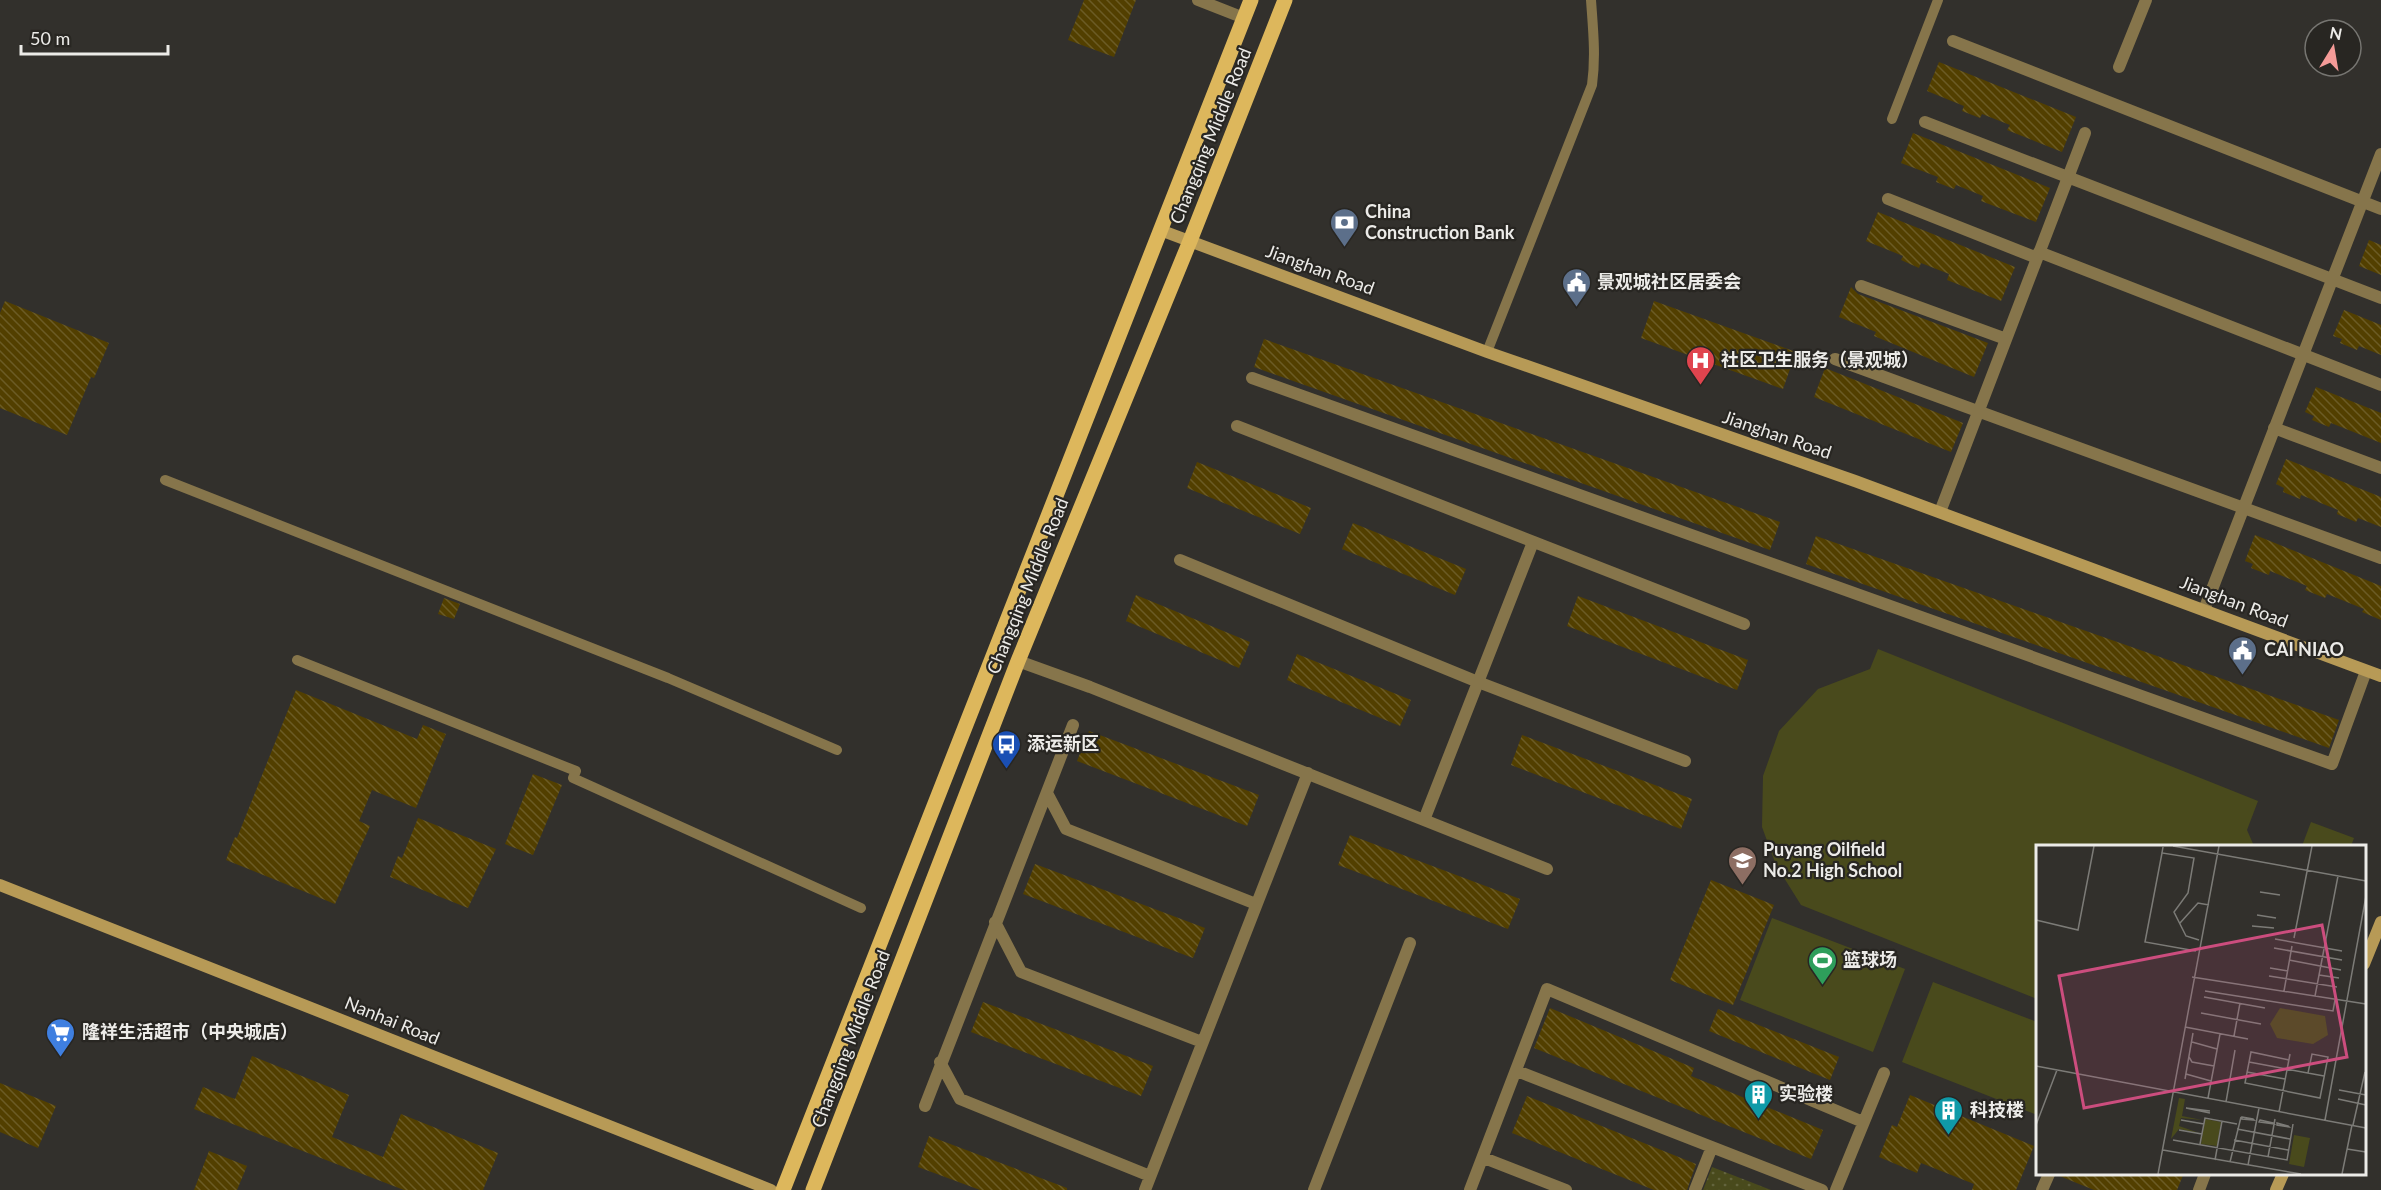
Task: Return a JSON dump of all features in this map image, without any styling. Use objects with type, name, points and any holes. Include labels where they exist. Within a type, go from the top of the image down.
[{"type":"main road","name":"Changqing Middle Road","points":[[783,1190],[1251,0]]},
{"type":"main road","name":"Changqing Middle Road","points":[[813,1190],[1018,661],[1190,241],[1285,0]]},
{"type":"street","points":[[1198,0],[1244,18]]},
{"type":"street","points":[[2119,67],[2146,0]]},
{"type":"street","points":[[1953,41],[2381,209]]},
{"type":"street","points":[[1925,122],[2381,298]]},
{"type":"street","points":[[1940,512],[2085,133]]},
{"type":"street","points":[[2204,610],[2381,154]]},
{"type":"street","points":[[1888,199],[2381,385]]},
{"type":"street","name":"Jianghan Road","points":[[1160,230],[1487,352],[1940,512],[2381,676]]},
{"type":"street","points":[[1861,286],[2006,339]]},
{"type":"street","points":[[1835,359],[2381,558]]},
{"type":"street","points":[[1252,378],[2332,764],[2366,671]]},
{"type":"street","points":[[1237,426],[1744,624]]},
{"type":"street","points":[[2274,428],[2381,468]]},
{"type":"street","points":[[1425,820],[1533,542]]},
{"type":"street","points":[[1180,560],[1478,682],[1685,761]]},
{"type":"street","points":[[1018,661],[1308,773],[1547,869]]},
{"type":"street","points":[[925,1106],[940,1062],[1073,725]]},
{"type":"street","points":[[1144,1190],[1308,773]]},
{"type":"street","points":[[1047,794],[1066,829],[1256,904]]},
{"type":"street","name":"Nanhai Road","points":[[0,885],[771,1190]]},
{"type":"street","points":[[995,922],[1021,972],[1202,1042]]},
{"type":"street","points":[[2366,959],[2381,922]]},
{"type":"street","points":[[1314,1190],[1410,942]]},
{"type":"street","points":[[1470,1190],[1547,989],[1863,1122]]},
{"type":"street","points":[[940,1062],[960,1099],[1150,1176]]},
{"type":"street","points":[[1517,1071],[1822,1190]]},
{"type":"street","points":[[1836,1190],[1884,1072]]},
{"type":"street","points":[[1695,1190],[1712,1147]]},
{"type":"street","points":[[1484,1158],[1566,1190]]},
{"type":"street","points":[[2042,1190],[2048,1175]]},
{"type":"street","points":[[2199,1190],[2204,1175]]},
{"type":"street","points":[[2276,1190],[2282,1175]]},
{"type":"lane","points":[[1487,352],[1592,85],[1595,42],[1591,0]]},
{"type":"lane","points":[[1892,119],[1938,0]]},
{"type":"lane","points":[[165,480],[657,674],[837,750]]},
{"type":"lane","points":[[297,660],[576,771],[573,778],[861,908]]},
{"type":"shaded area","points":[[1878,649],[2258,801],[2247,830],[2254,845],[2036,845],[2036,999],[1801,905],[1776,865],[1762,827],[1763,776],[1779,731],[1818,689],[1870,669]]},
{"type":"shaded area","points":[[2311,822],[2354,838],[2351,845],[2302,845]]},
{"type":"shaded area","name":"篮球场","points":[[1772,918],[1905,969],[1873,1052],[1740,1000]]},
{"type":"shaded area","name":"篮球场","points":[[1933,982],[2036,1022],[2036,1115],[1902,1062]]},
{"type":"shaded area","points":[[1712,1167],[1771,1190],[1703,1190]]},
{"type":"building","points":[[1084,0],[1136,0],[1114,57],[1068,40]]},
{"type":"building","points":[[1939,62],[2076,117],[2062,152],[2007,130],[2010,125],[1982,114],[1980,118],[1962,111],[1964,106],[1927,91]]},
{"type":"building","points":[[1913,133],[2050,188],[2036,222],[1981,201],[1983,196],[1956,185],[1954,189],[1936,182],[1938,177],[1901,163]]},
{"type":"building","points":[[1878,212],[2015,267],[2001,301],[1947,280],[1949,274],[1921,263],[1919,268],[1901,260],[1903,256],[1866,241]]},
{"type":"building","points":[[2369,240],[2381,245],[2381,275],[2359,266]]},
{"type":"building","points":[[1851,287],[1858,294],[1988,343],[1974,377],[1874,336],[1876,332],[1839,317]]},
{"type":"building","points":[[5,301],[109,343],[94,378],[91,377],[67,435],[0,408],[0,313]]},
{"type":"building","points":[[1654,301],[1796,352],[1783,389],[1641,338]]},
{"type":"building","points":[[2344,310],[2381,325],[2381,355],[2359,346],[2357,350],[2340,343],[2342,339],[2333,336]]},
{"type":"building","points":[[1264,339],[1780,522],[1770,550],[1254,367]]},
{"type":"building","points":[[1825,368],[1963,423],[1951,452],[1814,397]]},
{"type":"building","points":[[2316,387],[2381,413],[2381,443],[2331,423],[2329,427],[2312,420],[2314,416],[2305,412]]},
{"type":"building","points":[[2286,459],[2381,497],[2381,527],[2358,518],[2356,522],[2337,514],[2338,510],[2301,495],[2300,499],[2283,492],[2284,488],[2276,484]]},
{"type":"building","points":[[1197,462],[1311,508],[1300,534],[1187,488]]},
{"type":"building","points":[[1353,523],[1466,569],[1455,595],[1342,549]]},
{"type":"building","points":[[2255,535],[2381,586],[2381,620],[2362,612],[2364,609],[2327,594],[2325,598],[2305,590],[2307,586],[2270,571],[2269,575],[2251,568],[2253,564],[2245,561]]},
{"type":"building","points":[[1816,536],[2339,720],[2329,748],[1806,564]]},
{"type":"building","points":[[1136,595],[1250,642],[1239,668],[1126,621]]},
{"type":"building","points":[[1578,596],[1748,660],[1737,690],[1567,626]]},
{"type":"building","points":[[444,598],[460,604],[454,619],[438,614]]},
{"type":"building","points":[[1297,654],[1411,700],[1400,726],[1287,680]]},
{"type":"building","points":[[296,690],[417,739],[423,725],[446,734],[416,808],[372,790],[359,821],[370,826],[335,904],[226,860]]},
{"type":"building","points":[[1089,731],[1259,795],[1247,826],[1077,761]]},
{"type":"building","points":[[1522,735],[1692,799],[1681,829],[1511,765]]},
{"type":"building","points":[[533,774],[562,785],[533,855],[505,844]]},
{"type":"building","points":[[418,818],[496,849],[468,908],[390,877],[398,856],[402,858]]},
{"type":"building","points":[[1350,835],[1520,899],[1508,929],[1338,865]]},
{"type":"building","points":[[1035,864],[1205,928],[1193,958],[1023,894]]},
{"type":"building","points":[[1711,880],[1774,905],[1733,1005],[1670,980]]},
{"type":"building","points":[[983,1002],[1153,1066],[1141,1096],[971,1032]]},
{"type":"building","points":[[1550,1008],[1694,1068],[1691,1076],[1823,1130],[1811,1159],[1534,1048]]},
{"type":"building","points":[[1718,1009],[1839,1057],[1830,1080],[1709,1031]]},
{"type":"building","points":[[252,1056],[349,1095],[332,1137],[383,1157],[401,1114],[498,1153],[483,1190],[404,1190],[194,1109],[203,1087],[235,1099]]},
{"type":"building","points":[[0,1083],[56,1106],[38,1148],[0,1132]]},
{"type":"building","name":"科技楼","points":[[1910,1095],[2034,1146],[2016,1190],[1972,1190],[1974,1184],[1921,1163],[1917,1173],[1879,1157],[1892,1125],[1897,1127]]},
{"type":"building","points":[[1527,1096],[1696,1164],[1687,1190],[1654,1190],[1512,1133]]},
{"type":"building","points":[[929,1136],[1067,1188],[1067,1190],[980,1190],[918,1167]]},
{"type":"building","points":[[209,1151],[247,1166],[237,1190],[194,1190]]},
{"type":"building","points":[[2057,1175],[2183,1175],[2177,1190],[2094,1190]]},
{"type":"place","name":"China Construction Bank","points":[[1344,248]]},
{"type":"place","name":"景观城社区居委会","points":[[1576,308]]},
{"type":"place","name":"社区卫生服务（景观城）","points":[[1700,386]]},
{"type":"place","name":"CAI NIAO","points":[[2243,676]]},
{"type":"place","name":"添运新区","points":[[1006,770]]},
{"type":"place","name":"Puyang Oilfield No.2 High School","points":[[1742,886]]},
{"type":"place","name":"篮球场","points":[[1822,986]]},
{"type":"place","name":"隆祥生活超市（中央城店）","points":[[61,1058]]},
{"type":"place","name":"实验楼","points":[[1758,1120]]},
{"type":"place","name":"科技楼","points":[[1949,1136]]}]
